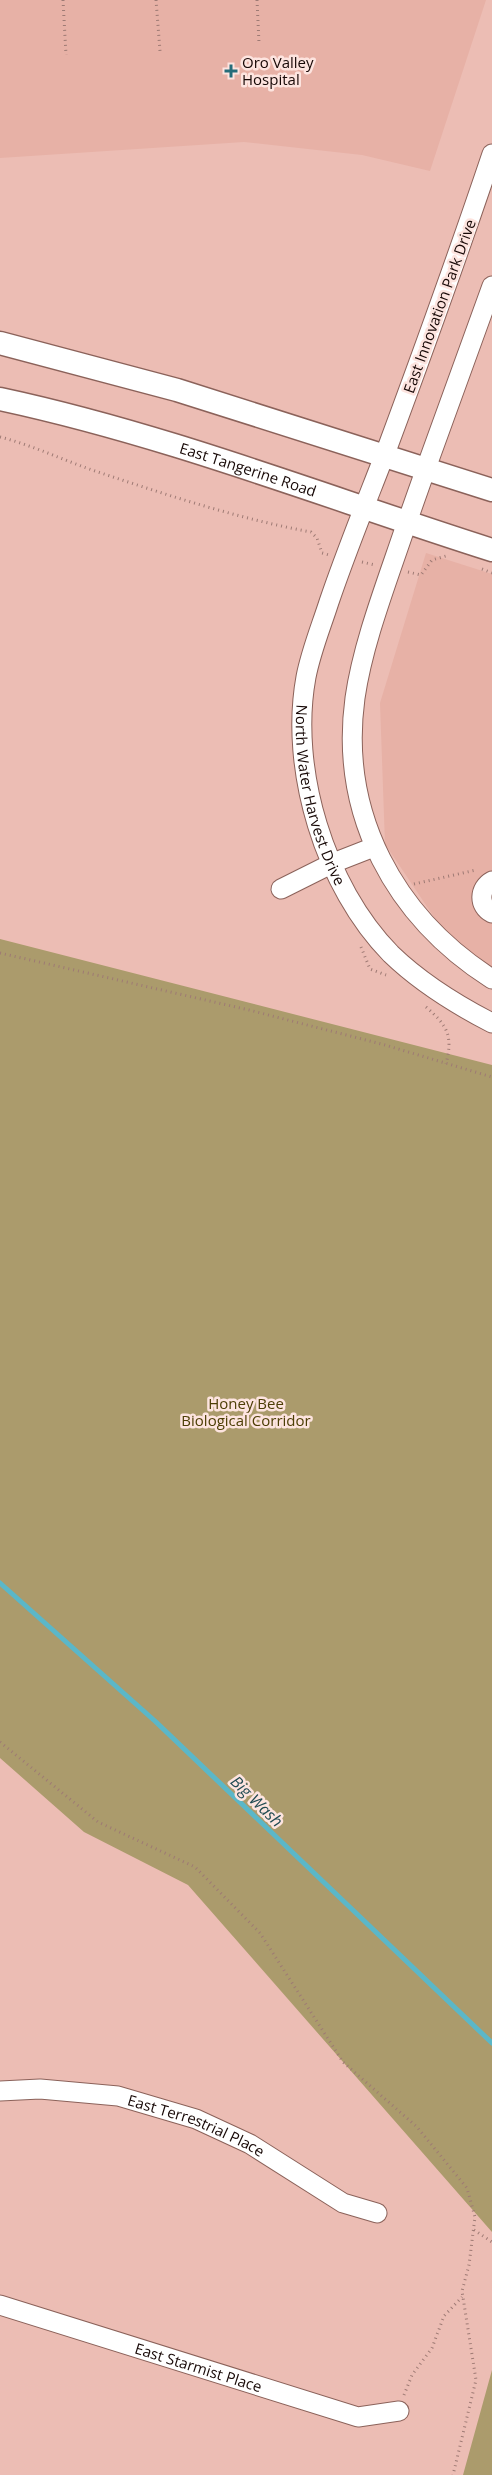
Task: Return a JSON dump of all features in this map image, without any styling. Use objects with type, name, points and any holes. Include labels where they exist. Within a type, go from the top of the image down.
[{"type":"main road","points":[[0,344],[177,390],[383,457],[492,490]]},
{"type":"main road","name":"East Tangerine Road","points":[[0,399],[100,424],[363,506],[492,550]]},
{"type":"street","name":"East Innovation Park Drive","points":[[363,506],[459,252],[492,154]]},
{"type":"street","points":[[492,286],[391,568],[362,666],[352,731],[357,788],[374,847],[396,888],[422,922],[443,943],[492,979]]},
{"type":"street","name":"North Water Harvest Drive","points":[[363,506],[313,650],[306,678],[302,730],[307,785],[314,812],[333,863],[359,913],[391,953],[439,993],[492,1023]]},
{"type":"street","points":[[281,889],[333,863],[374,847]]},
{"type":"street","points":[[487,875],[481,895],[482,903],[492,913]]},
{"type":"street","name":"East Terrestrial Place","points":[[0,2091],[40,2089],[118,2096],[196,2119],[250,2144],[343,2204],[377,2213]]},
{"type":"street","name":"East Starmist Place","points":[[0,2305],[358,2416],[399,2411]]},
{"type":"path","points":[[64,0],[66,56]]},
{"type":"path","points":[[156,0],[160,51]]},
{"type":"path","points":[[257,0],[259,43]]},
{"type":"path","points":[[0,437],[34,446],[102,473],[200,503],[259,521],[311,532],[317,538],[322,553],[421,575],[432,560],[452,556]]},
{"type":"path","points":[[396,888],[487,875]]},
{"type":"path","points":[[0,953],[258,1012],[385,1045],[492,1077]]},
{"type":"path","points":[[0,1742],[98,1822],[196,1867],[260,1933],[343,2062],[417,2127],[467,2188],[475,2217],[462,2296],[476,2380],[453,2475]]},
{"type":"path","points":[[474,2230],[492,2242]]},
{"type":"path","points":[[399,2411],[412,2375],[432,2348],[444,2316],[462,2296]]},
{"type":"shaded area","name":"Oro Valley Hospital","points":[[0,0],[486,0],[430,171],[362,155],[244,142],[0,158]]},
{"type":"shaded area","points":[[426,553],[492,574],[492,969],[450,941],[385,844],[380,703]]},
{"type":"green space","name":"Honey Bee Biological Corridor","points":[[0,939],[492,1065],[492,2232],[188,1885],[84,1832],[0,1758]]},
{"type":"green space","points":[[492,2370],[492,2475],[463,2475]]},
{"type":"waterway","name":"Big Wash","points":[[0,1583],[156,1722],[492,2043]]},
{"type":"place","name":"Oro Valley Hospital","points":[[231,71]]}]
